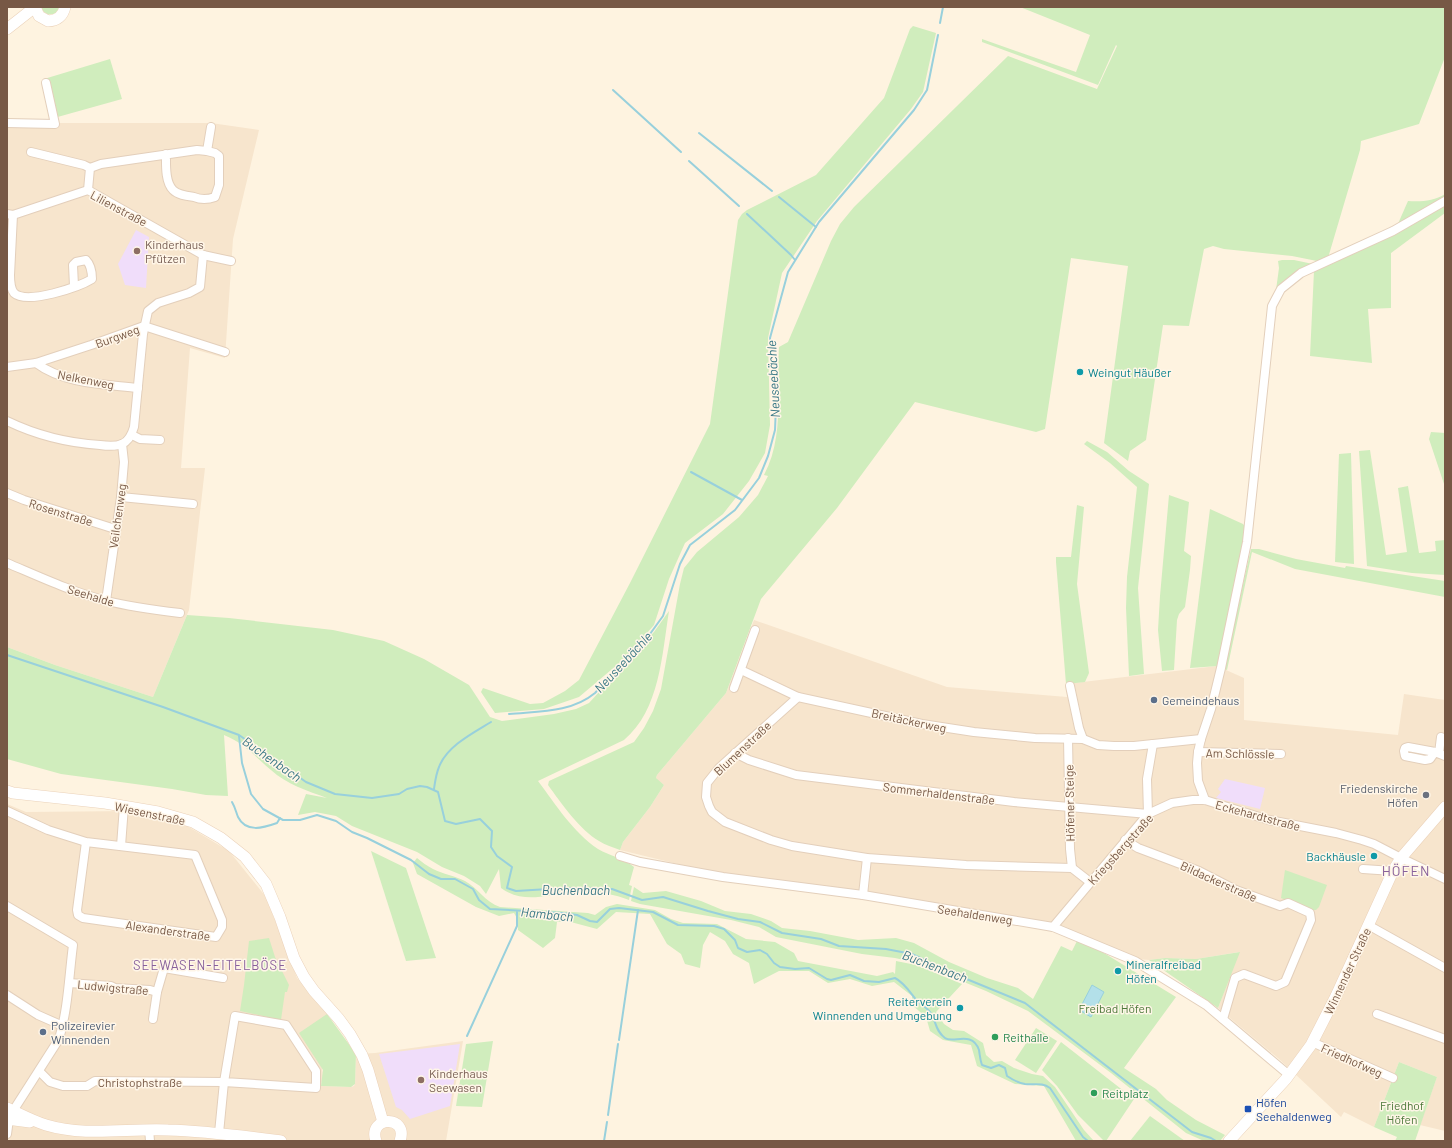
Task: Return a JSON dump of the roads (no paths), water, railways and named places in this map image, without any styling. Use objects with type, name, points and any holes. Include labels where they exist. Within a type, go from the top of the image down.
[{"type":"street","points":[[9,28],[36,10],[48,21],[55,20],[61,16],[65,7]]},
{"type":"street","points":[[7,123],[55,124],[46,83]]},
{"type":"street","points":[[207,150],[211,127]]},
{"type":"street","points":[[31,152],[84,165],[90,168],[101,164],[166,154],[207,150],[219,156],[217,192],[214,197],[206,200],[180,194],[173,190],[168,181],[166,154]]},
{"type":"street","points":[[88,190],[90,168]]},
{"type":"street","name":"Lilienstraße","points":[[10,214],[88,190],[203,255],[231,260]]},
{"type":"street","name":"Eckehardtstraße","points":[[1445,201],[1393,231],[1300,273],[1281,289],[1272,306],[1247,542],[1221,668],[1211,709],[1201,739],[1197,763],[1198,781],[1204,800],[1269,820],[1336,833],[1362,840],[1374,844],[1445,878]]},
{"type":"street","points":[[10,214],[10,282],[13,292],[22,296],[39,297],[74,286]]},
{"type":"street","points":[[7,421],[44,435],[66,441],[112,446],[122,444],[132,435],[134,427],[144,326],[148,312],[158,303],[189,293],[200,287],[203,255]]},
{"type":"street","name":"Burgweg","points":[[7,367],[36,363],[144,326],[225,352]]},
{"type":"street","name":"Nelkenweg","points":[[36,363],[46,371],[64,377],[138,388]]},
{"type":"street","points":[[132,435],[140,439],[160,440]]},
{"type":"street","name":"Veilchenweg","points":[[106,601],[121,498],[124,462],[122,444]]},
{"type":"street","name":"Rosenstraße","points":[[7,493],[24,500],[116,529]]},
{"type":"street","points":[[121,498],[193,504]]},
{"type":"street","name":"Seehalde","points":[[7,563],[58,585],[106,601],[134,607],[180,613]]},
{"type":"street","points":[[734,688],[755,630]]},
{"type":"street","name":"Breitäckerweg","points":[[741,670],[798,697],[922,724],[974,732],[1035,738],[1068,738],[1083,740],[1098,745],[1114,746],[1134,746],[1201,739]]},
{"type":"street","points":[[1070,686],[1078,728],[1083,740]]},
{"type":"street","name":"Blumenstraße","points":[[798,697],[735,753],[713,774],[707,782],[706,797],[712,812],[718,818],[742,830],[792,846],[866,858],[966,865],[1072,868]]},
{"type":"street","points":[[1440,754],[1441,737]]},
{"type":"street","name":"Höfener Steige","points":[[1068,738],[1070,849],[1072,868]]},
{"type":"street","points":[[1148,814],[1147,780],[1153,744]]},
{"type":"street","name":"Am Schlössle","points":[[1198,752],[1281,754]]},
{"type":"street","name":"Sommerhaldenstraße","points":[[735,753],[749,760],[796,775],[1014,802],[1148,814]]},
{"type":"street","name":"Wiesenstraße","points":[[7,791],[13,793],[124,806],[158,812],[193,822],[221,838],[245,857],[266,884],[280,917],[294,958],[304,977],[314,992],[339,1019],[362,1055],[368,1070],[383,1122]]},
{"type":"street","name":"Kriegsbergstraße","points":[[1053,927],[1148,814],[1172,803],[1204,800]]},
{"type":"street","points":[[121,846],[124,806]]},
{"type":"street","name":"Winnender Straße","points":[[1229,1141],[1287,1077],[1312,1042],[1336,996],[1393,870],[1401,858],[1445,807]]},
{"type":"street","name":"Alexanderstraße","points":[[7,811],[48,830],[86,842],[195,855],[222,920],[222,927],[216,937],[83,918],[78,915],[77,910],[86,842]]},
{"type":"street","name":"Bildackerstraße","points":[[1125,840],[1138,848],[1199,871],[1236,890],[1280,906],[1288,903],[1310,913],[1311,920],[1285,982],[1276,986],[1244,974],[1235,978],[1223,1020]]},
{"type":"street","name":"Seehaldenweg","points":[[620,856],[640,862],[723,877],[863,895],[1053,927],[1135,961],[1194,996],[1287,1077]]},
{"type":"street","points":[[863,895],[866,858]]},
{"type":"street","points":[[1072,868],[1090,882]]},
{"type":"street","points":[[1363,869],[1393,870]]},
{"type":"street","points":[[7,906],[73,945],[63,1026],[59,1039],[9,1114],[7,1134]]},
{"type":"street","points":[[1368,925],[1445,968]]},
{"type":"street","name":"Ludwigstraße","points":[[152,1019],[164,968],[223,978]]},
{"type":"street","name":"Ludwigstraße","points":[[68,983],[158,992]]},
{"type":"street","points":[[7,996],[38,1015],[63,1026]]},
{"type":"street","points":[[1377,1014],[1445,1039]]},
{"type":"street","name":"Christophstraße","points":[[39,1071],[50,1082],[63,1086],[87,1086],[95,1081],[224,1082],[316,1088],[316,1071],[286,1025],[235,1016],[224,1082]]},
{"type":"street","name":"Friedhofweg","points":[[1312,1042],[1393,1078]]},
{"type":"street","points":[[219,1133],[224,1082]]},
{"type":"street","points":[[9,1114],[46,1125],[84,1131],[148,1129],[219,1133],[280,1141]]},
{"type":"street","points":[[376,1141],[375,1131],[383,1122],[392,1122],[399,1126],[402,1134],[400,1141]]},
{"type":"street","points":[[148,1129],[150,1141]]},
{"type":"water","points":[[1092,985],[1104,992],[1091,1017],[1079,1010]]},
{"type":"waterway","name":"Neuseebächle","points":[[940,23],[943,7]]},
{"type":"waterway","name":"Neuseebächle","points":[[509,714],[565,708],[586,700],[595,693],[650,634],[663,616],[680,564],[690,545],[735,510],[759,478],[768,456],[775,430],[776,405],[770,338],[788,272],[819,222],[914,110],[927,90],[938,35]]},
{"type":"waterway","points":[[613,90],[681,152]]},
{"type":"waterway","points":[[699,133],[772,191]]},
{"type":"waterway","points":[[689,161],[739,206]]},
{"type":"waterway","points":[[779,197],[816,227]]},
{"type":"waterway","points":[[747,214],[795,260]]},
{"type":"waterway","points":[[691,472],[742,500]]},
{"type":"waterway","name":"Buchenbach","points":[[7,655],[163,707],[239,735],[306,782],[335,794],[372,798],[399,794],[407,789],[420,786],[427,787],[438,792],[445,821],[456,824],[480,819],[492,831],[491,847],[497,856],[512,867],[507,888],[516,891],[565,888],[612,889],[642,900],[663,897],[738,919],[760,922],[782,933],[821,939],[839,946],[886,949],[912,954],[947,971],[1025,1003],[1192,1132],[1216,1141]]},
{"type":"waterway","name":"Neuseebächle","points":[[434,789],[438,770],[443,759],[448,753],[454,746],[491,722]]},
{"type":"waterway","name":"Hambach","points":[[239,736],[242,763],[251,794],[263,809],[283,820],[300,820],[317,815],[336,821],[352,832],[411,860],[429,874],[441,879],[455,879],[473,889],[479,900],[490,909],[563,913],[577,915],[590,921],[597,922],[610,909],[619,908],[653,912],[678,925],[714,926],[724,929],[735,940],[738,948],[747,952],[760,950],[767,954],[774,963],[780,967],[795,969],[809,968],[831,980],[850,975],[864,981],[879,982],[895,978],[902,983],[918,1002],[930,1012],[937,1029],[945,1038],[953,1040],[967,1039],[976,1044],[979,1050],[982,1065],[991,1068],[999,1065],[1005,1068],[1007,1076],[1020,1083],[1041,1084],[1050,1088],[1083,1137],[1088,1141]]},
{"type":"waterway","points":[[232,802],[241,822],[250,827],[261,828],[272,825],[277,823],[280,818]]},
{"type":"waterway","points":[[619,1040],[638,910]]},
{"type":"waterway","points":[[467,1036],[517,926],[517,912]]},
{"type":"waterway","points":[[608,1115],[618,1044]]},
{"type":"waterway","points":[[604,1141],[607,1122]]},
{"type":"place","name":"Kinderhaus Pfützen","points":[[137,251]]},
{"type":"place","name":"Weingut Häußer","points":[[1080,372]]},
{"type":"place","name":"Gemeindehaus","points":[[1154,700]]},
{"type":"place","name":"Friedenskirche Höfen","points":[[1426,795]]},
{"type":"place","name":"Backhäusle","points":[[1374,856]]},
{"type":"place","name":"Mineralfreibad Höfen","points":[[1118,971]]},
{"type":"place","name":"Reiterverein Winnenden und Umgebung","points":[[960,1008]]},
{"type":"place","name":"Polizeirevier Winnenden","points":[[43,1032]]},
{"type":"place","name":"Reithalle","points":[[995,1037]]},
{"type":"place","name":"Kinderhaus Seewasen","points":[[421,1080]]},
{"type":"place","name":"Reitplatz","points":[[1094,1093]]},
{"type":"place","name":"Höfen Seehaldenweg","points":[[1248,1109]]},
{"type":"district","name":"HÖFEN","points":[[1406,870]]},
{"type":"district","name":"SEEWASEN-EITELBÖSE","points":[[210,965]]},
{"type":"park label","name":"Freibad Höfen","points":[[1115,1008]]},
{"type":"park label","name":"Friedhof Höfen","points":[[1402,1112]]}]
